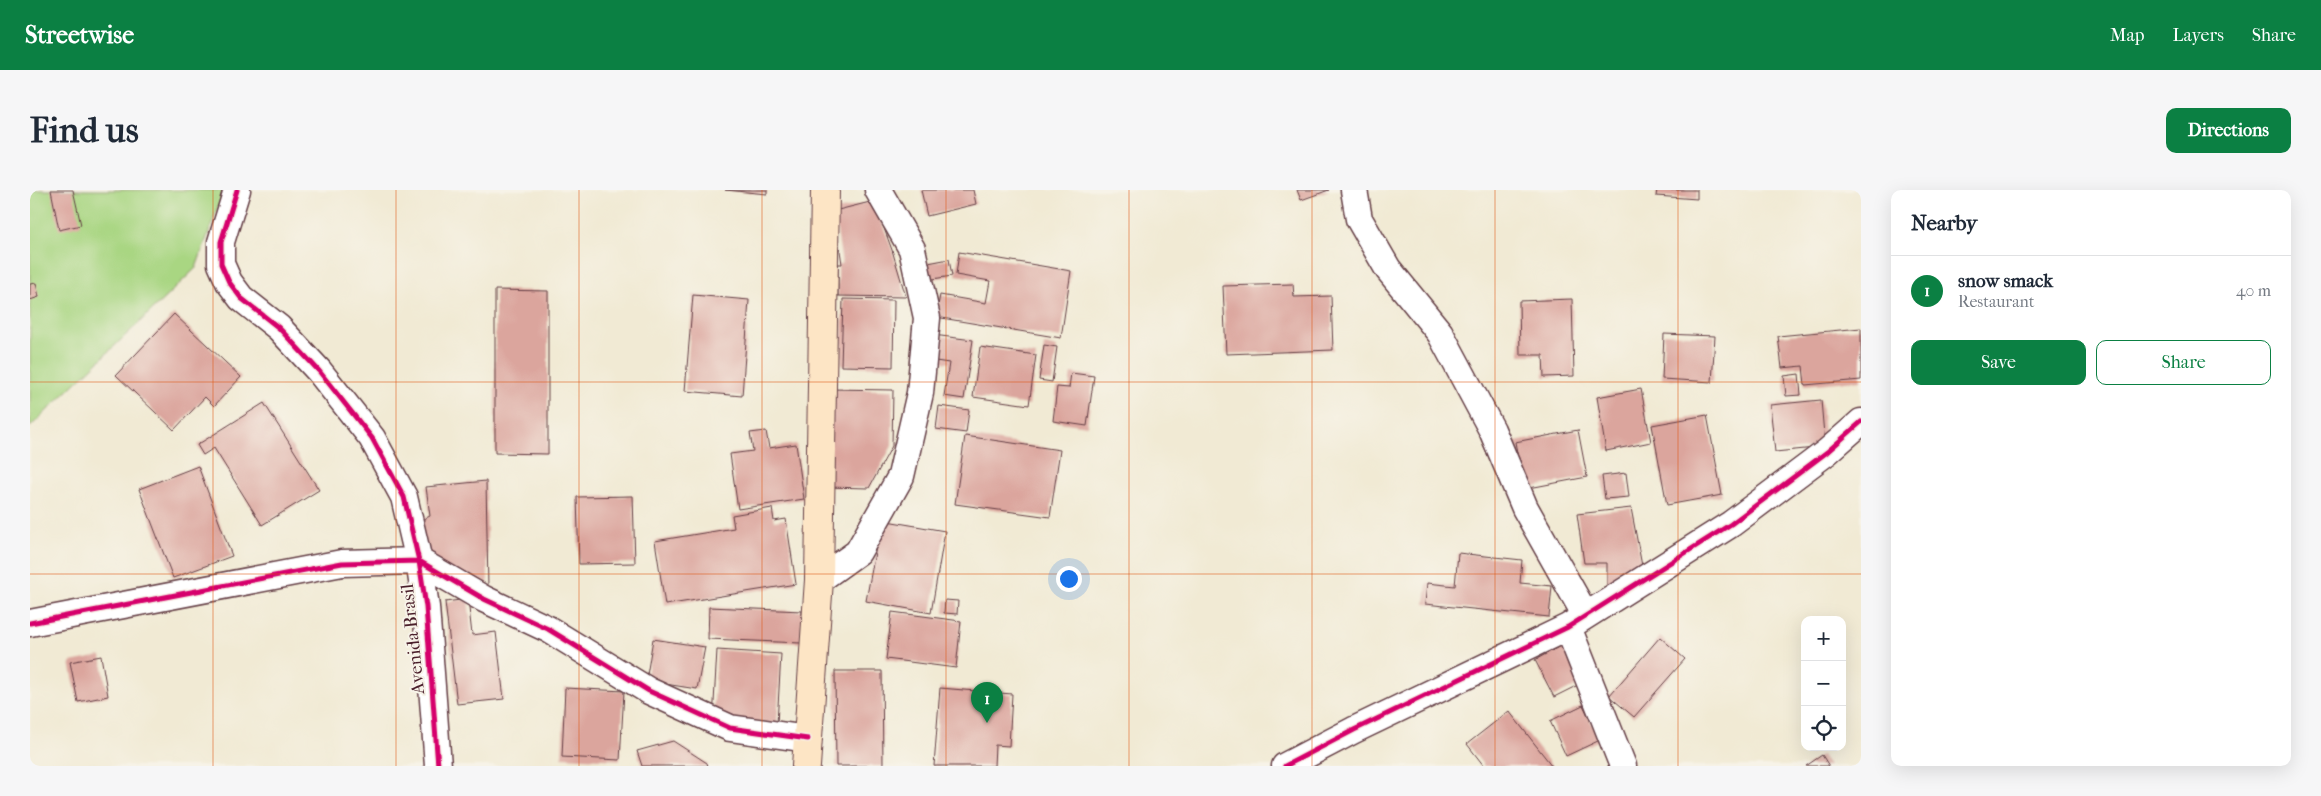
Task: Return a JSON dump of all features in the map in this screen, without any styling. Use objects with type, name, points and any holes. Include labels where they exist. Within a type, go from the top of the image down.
[{"type":"main road","points":[[806,766],[819,580],[825,190]]},
{"type":"street","name":"Avenida Brasil","points":[[237,190],[221,242],[221,264],[229,282],[241,298],[279,328],[312,364],[372,438],[404,497],[419,561],[426,607],[438,766]]},
{"type":"street","points":[[819,580],[858,552],[901,476],[920,393],[927,318],[912,249],[878,190]]},
{"type":"street","points":[[1354,190],[1359,219],[1388,269],[1440,332],[1492,430],[1525,508],[1577,621],[1623,766]]},
{"type":"street","points":[[1285,766],[1354,730],[1577,621],[1731,524],[1828,452],[1861,422]]},
{"type":"street","points":[[30,623],[342,563],[419,561],[484,599],[548,629],[649,691],[730,728],[808,739]]},
{"type":"green space","points":[[30,190],[224,190],[196,268],[30,427]]},
{"type":"building","points":[[51,190],[73,190],[81,225],[59,230]]},
{"type":"building","points":[[725,190],[767,190],[767,194]]},
{"type":"building","points":[[921,190],[973,190],[976,204],[927,216]]},
{"type":"building","points":[[1297,190],[1329,190],[1301,200]]},
{"type":"building","points":[[1657,190],[1697,190],[1697,199],[1656,196]]},
{"type":"building","points":[[874,201],[892,250],[906,297],[838,296],[838,264],[842,264],[834,211]]},
{"type":"building","points":[[959,252],[1071,271],[1061,338],[936,317],[940,295],[986,303],[990,281],[956,275]]},
{"type":"building","points":[[949,259],[952,276],[926,280],[923,264]]},
{"type":"building","points":[[36,283],[39,297],[30,300],[30,284]]},
{"type":"building","points":[[1293,284],[1294,297],[1331,296],[1333,350],[1226,354],[1223,286]]},
{"type":"building","points":[[495,290],[548,291],[548,454],[495,453]]},
{"type":"building","points":[[693,295],[749,300],[742,396],[685,391]]},
{"type":"building","points":[[843,299],[894,300],[893,367],[841,366]]},
{"type":"building","points":[[1572,299],[1574,376],[1544,377],[1543,355],[1520,355],[1519,301]]},
{"type":"building","points":[[174,314],[241,377],[214,406],[205,397],[174,430],[116,375]]},
{"type":"building","points":[[1861,328],[1861,380],[1805,385],[1803,366],[1782,368],[1778,336]]},
{"type":"building","points":[[1664,334],[1715,336],[1712,382],[1662,379]]},
{"type":"building","points":[[933,335],[973,340],[964,399],[944,396],[949,363],[929,360]]},
{"type":"building","points":[[1044,345],[1057,347],[1052,382],[1039,380]]},
{"type":"building","points":[[980,347],[1036,355],[1029,405],[973,397]]},
{"type":"building","points":[[1071,373],[1094,376],[1087,426],[1053,421],[1057,387],[1069,388]]},
{"type":"building","points":[[1799,374],[1801,395],[1786,396],[1784,376]]},
{"type":"building","points":[[828,389],[893,390],[892,446],[869,488],[826,487]]},
{"type":"building","points":[[1641,389],[1651,442],[1606,451],[1597,397]]},
{"type":"building","points":[[1821,400],[1825,447],[1775,452],[1770,405]]},
{"type":"building","points":[[264,403],[319,490],[262,525],[214,448],[203,455],[197,445]]},
{"type":"building","points":[[939,406],[969,410],[966,433],[936,429]]},
{"type":"building","points":[[1707,415],[1722,495],[1667,505],[1652,425]]},
{"type":"building","points":[[1578,430],[1587,477],[1524,489],[1515,442]]},
{"type":"building","points":[[766,431],[769,448],[796,444],[804,499],[738,509],[730,454],[753,451],[750,433]]},
{"type":"building","points":[[965,436],[1060,450],[1050,517],[955,504]]},
{"type":"building","points":[[198,466],[232,556],[173,578],[139,489]]},
{"type":"building","points":[[1626,473],[1629,497],[1605,499],[1602,476]]},
{"type":"building","points":[[486,481],[488,588],[429,560],[418,522],[430,516],[426,487]]},
{"type":"building","points":[[633,496],[635,563],[579,564],[577,497]]},
{"type":"building","points":[[772,508],[774,521],[786,519],[796,584],[665,605],[655,541],[734,528],[732,515]]},
{"type":"building","points":[[1631,508],[1642,566],[1607,588],[1607,563],[1584,563],[1577,514]]},
{"type":"building","points":[[881,520],[945,531],[931,613],[866,601]]},
{"type":"building","points":[[1458,553],[1522,560],[1520,583],[1552,586],[1549,617],[1425,604],[1427,583],[1455,586]]},
{"type":"building","points":[[468,599],[472,635],[496,632],[504,699],[457,704],[445,602]]},
{"type":"building","points":[[945,600],[958,601],[957,614],[944,613]]},
{"type":"building","points":[[709,607],[802,611],[801,643],[708,639]]},
{"type":"building","points":[[892,612],[961,621],[956,668],[886,659]]},
{"type":"building","points":[[1660,637],[1685,659],[1634,717],[1609,696]]},
{"type":"building","points":[[653,639],[705,647],[697,689],[646,681]]},
{"type":"building","points":[[1564,644],[1584,682],[1554,697],[1535,660]]},
{"type":"building","points":[[717,650],[781,654],[777,724],[713,720]]},
{"type":"building","points":[[101,656],[108,696],[78,702],[70,662]]},
{"type":"building","points":[[835,671],[882,671],[883,766],[836,766]]},
{"type":"building","points":[[565,688],[624,691],[620,760],[562,757]]},
{"type":"building","points":[[940,688],[1012,694],[1009,746],[995,745],[994,766],[934,766]]},
{"type":"building","points":[[1583,705],[1600,740],[1566,756],[1550,721]]},
{"type":"building","points":[[1509,711],[1552,766],[1484,766],[1467,744]]},
{"type":"building","points":[[673,741],[707,763],[708,766],[642,766],[637,751]]},
{"type":"building","points":[[1822,755],[1829,766],[1806,766]]},
{"type":"cycle path","points":[[237,190],[221,242],[221,264],[229,282],[241,298],[279,328],[319,371],[372,438],[404,497],[419,561],[426,607],[438,766]]},
{"type":"cycle path","points":[[1285,766],[1354,730],[1568,627],[1731,524],[1827,452],[1861,422]]},
{"type":"cycle path","points":[[30,623],[342,563],[419,561],[484,599],[548,629],[649,691],[730,728],[808,739]]},
{"type":"place","name":"snow smack","points":[[987,723]]}]
